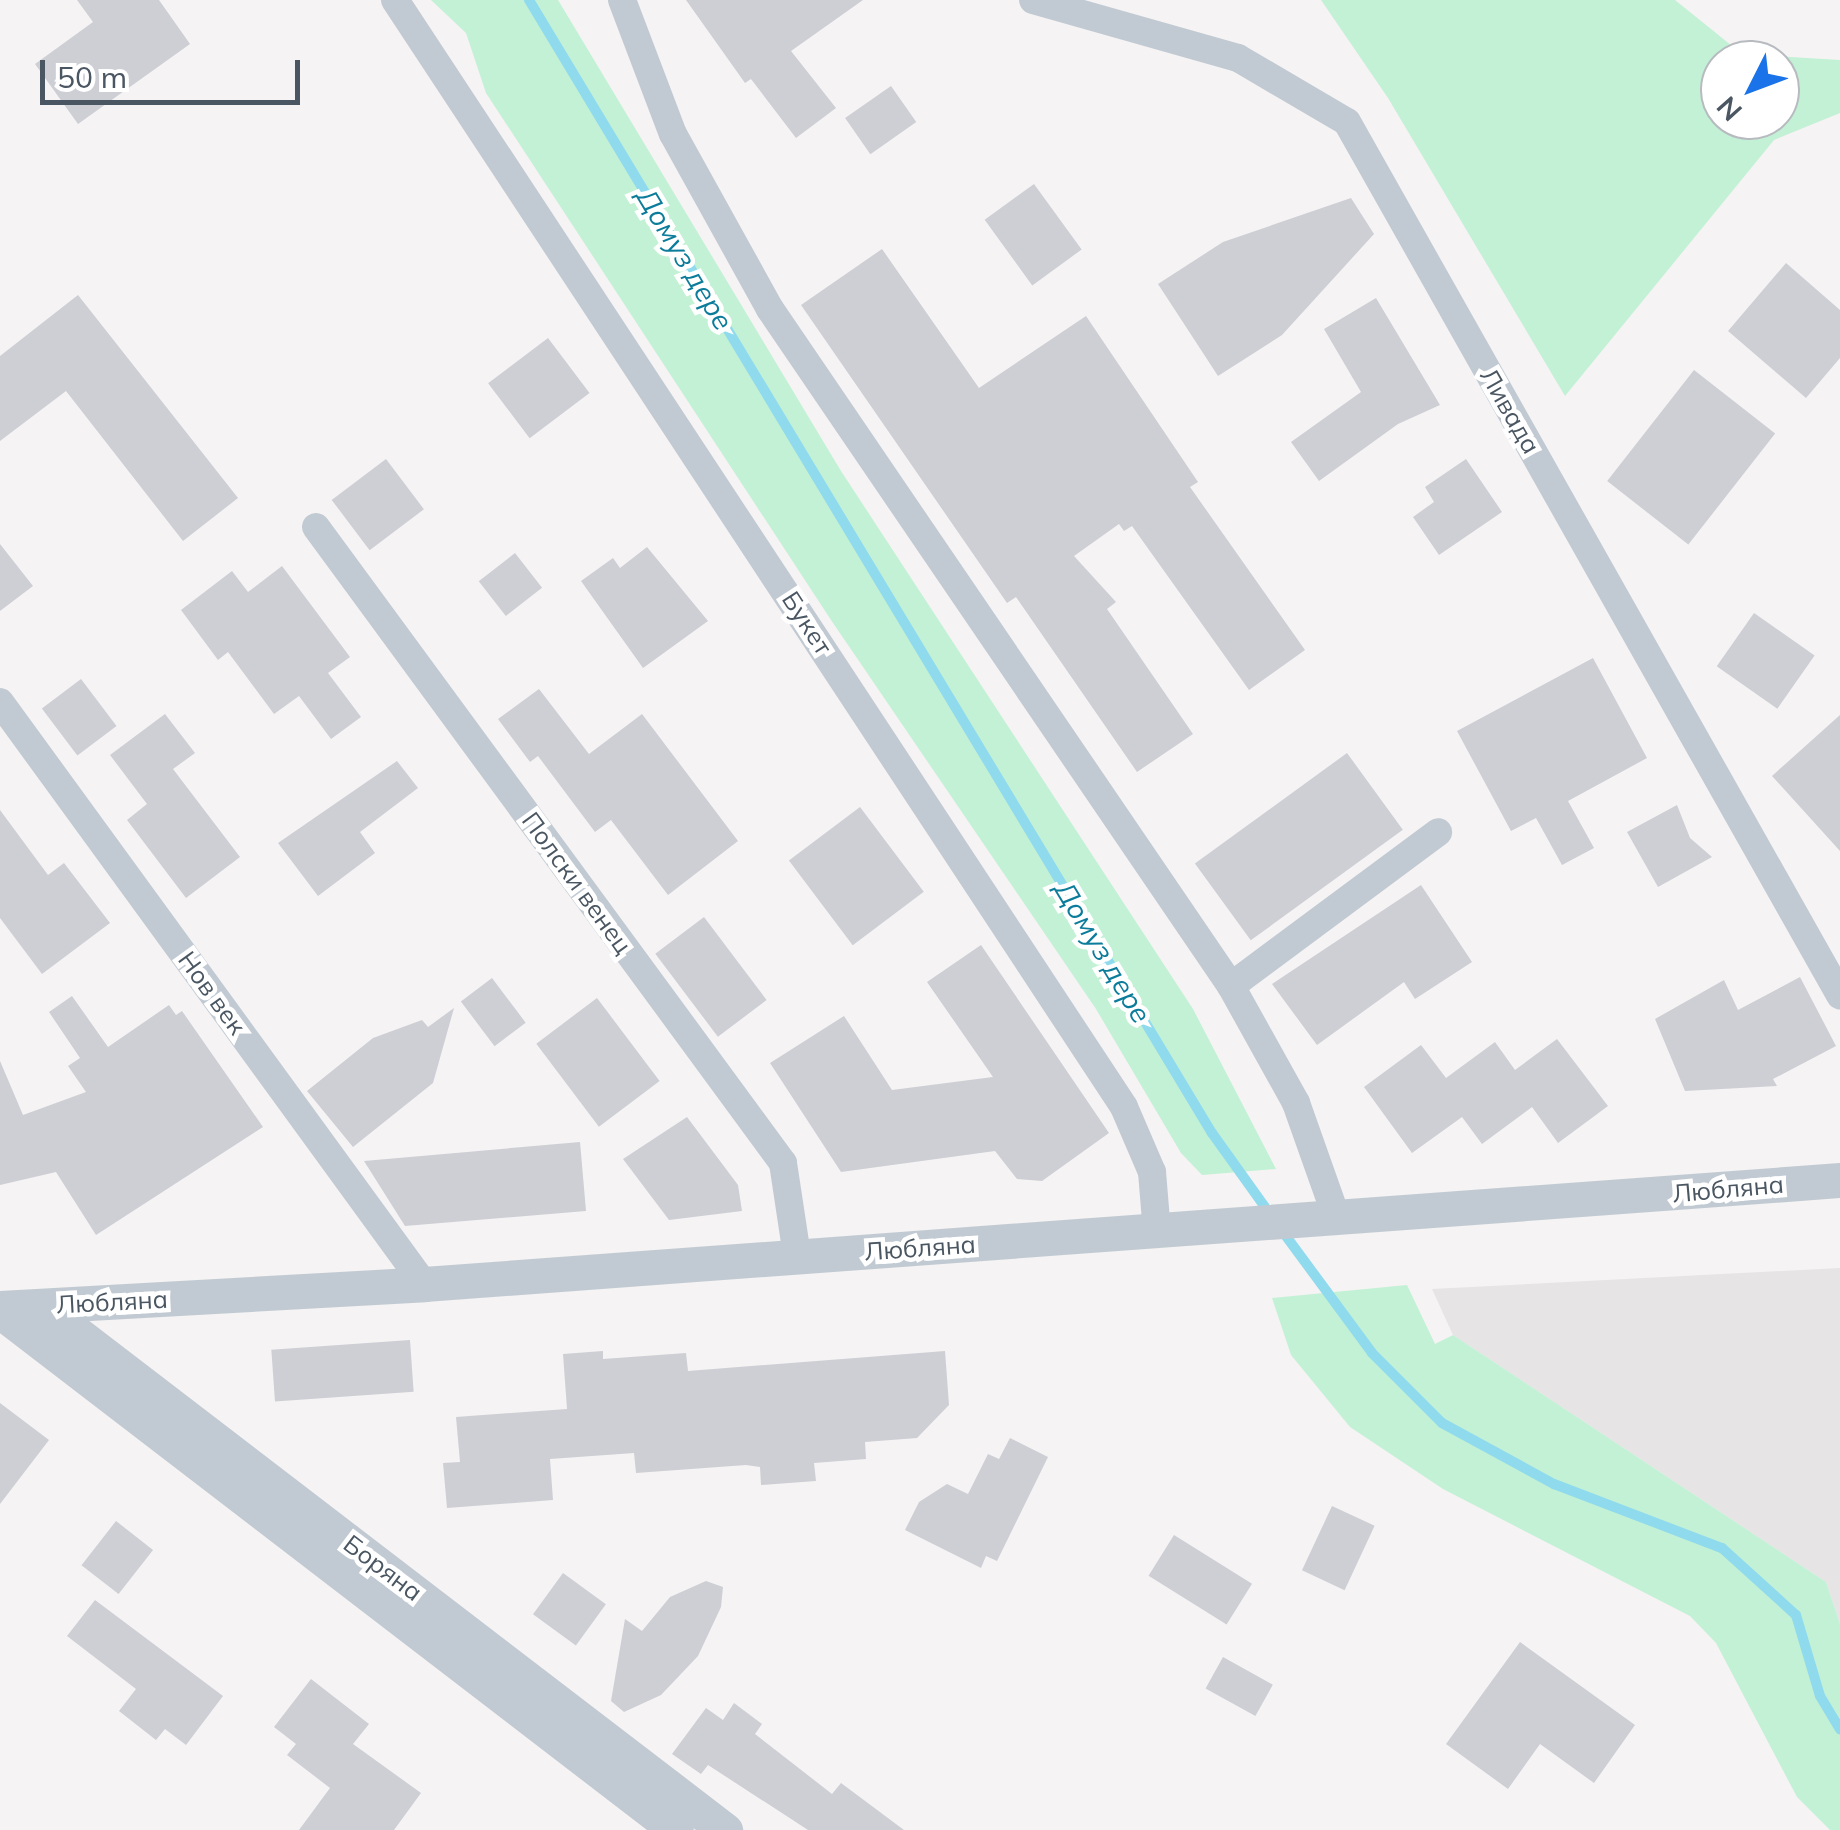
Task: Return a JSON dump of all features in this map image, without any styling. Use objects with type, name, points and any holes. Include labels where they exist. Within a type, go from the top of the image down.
[{"type":"street","name":"Букет","points":[[395,0],[418,29],[1124,1108],[1152,1172],[1157,1233]]},
{"type":"street","points":[[622,0],[674,134],[770,309],[1231,986],[1296,1103],[1325,1220]]},
{"type":"street","name":"Ливада","points":[[1033,0],[1238,58],[1346,122],[1840,995]]},
{"type":"street","name":"Полски венец","points":[[316,528],[783,1163],[797,1256]]},
{"type":"street","name":"Нов век","points":[[0,702],[424,1284]]},
{"type":"street","points":[[1231,986],[1438,832]]},
{"type":"street","name":"Любляна","points":[[0,1310],[1248,1227],[1840,1180]]},
{"type":"street","name":"Боряна","points":[[41,1306],[725,1830]]},
{"type":"street","name":"Боряна","points":[[0,1310],[676,1830]]},
{"type":"shaded area","points":[[1840,1268],[1840,1624],[1826,1582],[1453,1335],[1432,1289]]},
{"type":"green space","points":[[431,0],[558,0],[841,471],[1193,1009],[1276,1169],[1202,1175],[1181,1153],[1096,1009],[831,620],[486,93],[466,33]]},
{"type":"green space","points":[[1321,0],[1675,0],[1725,40],[1700,40],[1700,140],[1774,140],[1565,396],[1388,98]]},
{"type":"green space","points":[[1800,58],[1840,60],[1840,113],[1800,129]]},
{"type":"green space","points":[[1407,1285],[1435,1344],[1453,1335],[1826,1582],[1840,1624],[1840,1830],[1830,1830],[1797,1797],[1716,1643],[1690,1616],[1443,1489],[1350,1427],[1291,1355],[1272,1298]]},
{"type":"building","points":[[77,0],[159,0],[190,44],[78,124],[35,64],[93,22]]},
{"type":"building","points":[[686,0],[863,0],[791,51],[836,108],[796,138],[751,79],[745,83]]},
{"type":"building","points":[[891,86],[916,122],[870,154],[845,118]]},
{"type":"building","points":[[1034,184],[1082,250],[1032,285],[985,220]]},
{"type":"building","points":[[1351,198],[1374,234],[1282,335],[1218,376],[1158,284],[1223,242]]},
{"type":"building","points":[[882,249],[979,388],[1086,316],[1198,482],[1190,487],[1305,650],[1249,690],[1132,526],[1124,531],[1119,524],[1074,556],[1116,602],[1107,609],[1193,734],[1137,772],[1016,597],[1007,603],[801,305]]},
{"type":"building","points":[[1786,263],[1840,310],[1840,358],[1806,398],[1728,331]]},
{"type":"building","points":[[78,295],[238,498],[183,541],[66,391],[0,441],[0,356]]},
{"type":"building","points":[[1376,298],[1440,405],[1398,424],[1319,481],[1291,442],[1361,392],[1324,329]]},
{"type":"building","points":[[548,338],[590,393],[530,438],[488,383]]},
{"type":"building","points":[[1694,370],[1775,433],[1688,545],[1607,481]]},
{"type":"building","points":[[386,459],[424,509],[370,550],[332,500]]},
{"type":"building","points":[[1466,459],[1502,512],[1439,555],[1413,517],[1434,502],[1425,487]]},
{"type":"building","points":[[0,544],[33,586],[0,611]]},
{"type":"building","points":[[647,547],[708,621],[643,668],[581,581],[613,558],[620,568]]},
{"type":"building","points":[[515,553],[542,588],[506,616],[479,581]]},
{"type":"building","points":[[282,566],[350,657],[328,673],[361,717],[331,739],[299,696],[274,714],[228,652],[218,660],[181,610],[232,571],[248,592]]},
{"type":"building","points":[[1754,613],[1815,655],[1777,709],[1717,666]]},
{"type":"building","points":[[1593,658],[1647,758],[1568,801],[1594,848],[1562,865],[1536,818],[1511,831],[1457,731]]},
{"type":"building","points":[[81,679],[117,726],[77,756],[42,708]]},
{"type":"building","points":[[539,689],[589,754],[642,714],[738,841],[668,895],[611,820],[595,832],[538,756],[530,762],[498,719]]},
{"type":"building","points":[[165,714],[195,753],[173,769],[240,857],[186,898],[127,820],[147,804],[110,755]]},
{"type":"building","points":[[1840,715],[1840,851],[1772,776]]},
{"type":"building","points":[[1347,753],[1403,830],[1251,940],[1195,864]]},
{"type":"building","points":[[397,761],[418,788],[360,832],[375,853],[318,896],[278,843]]},
{"type":"building","points":[[1677,805],[1690,838],[1712,857],[1658,887],[1627,832]]},
{"type":"building","points":[[860,807],[924,892],[853,945],[789,861]]},
{"type":"building","points":[[0,810],[48,875],[64,863],[110,923],[42,974],[0,918]]},
{"type":"building","points":[[1421,885],[1472,962],[1415,999],[1404,982],[1317,1045],[1272,984]]},
{"type":"building","points":[[704,917],[767,1000],[718,1037],[655,954]]},
{"type":"building","points":[[981,945],[1109,1133],[1042,1181],[1017,1179],[995,1151],[841,1172],[770,1063],[844,1016],[892,1090],[993,1077],[927,982]]},
{"type":"building","points":[[1800,977],[1836,1046],[1773,1079],[1777,1086],[1685,1091],[1655,1019],[1724,980],[1738,1010]]},
{"type":"building","points":[[492,978],[526,1023],[495,1046],[461,1001]]},
{"type":"building","points":[[72,996],[108,1047],[169,1005],[176,1015],[182,1011],[263,1127],[96,1235],[56,1172],[0,1185],[0,1061],[23,1115],[86,1092],[68,1066],[80,1058],[49,1012]]},
{"type":"building","points":[[597,998],[660,1081],[599,1127],[536,1044]]},
{"type":"building","points":[[454,1008],[433,1083],[353,1147],[307,1091],[373,1038],[422,1020],[428,1027]]},
{"type":"building","points":[[1557,1039],[1608,1106],[1558,1143],[1532,1107],[1482,1144],[1462,1117],[1412,1153],[1364,1087],[1421,1045],[1446,1078],[1495,1042],[1515,1070]]},
{"type":"building","points":[[687,1117],[738,1185],[742,1211],[669,1220],[623,1159]]},
{"type":"building","points":[[580,1142],[586,1211],[405,1226],[364,1161]]},
{"type":"building","points":[[410,1340],[414,1392],[275,1402],[271,1350]]},
{"type":"building","points":[[603,1351],[603,1359],[686,1353],[688,1371],[945,1351],[949,1405],[917,1438],[865,1442],[866,1459],[814,1463],[816,1481],[761,1485],[760,1467],[746,1465],[636,1473],[634,1453],[550,1459],[553,1500],[447,1508],[443,1463],[460,1462],[456,1417],[567,1409],[563,1354]]},
{"type":"building","points":[[0,1403],[49,1440],[0,1504]]},
{"type":"building","points":[[1010,1438],[1048,1457],[997,1561],[986,1556],[981,1568],[905,1530],[919,1502],[947,1484],[968,1494],[988,1454],[999,1459]]},
{"type":"building","points":[[1332,1506],[1375,1526],[1345,1590],[1302,1570]]},
{"type":"building","points":[[116,1521],[153,1550],[119,1594],[82,1565]]},
{"type":"building","points":[[1174,1535],[1252,1584],[1227,1624],[1149,1576]]},
{"type":"building","points":[[563,1573],[606,1604],[576,1645],[533,1614]]},
{"type":"building","points":[[706,1581],[723,1587],[721,1607],[698,1656],[661,1695],[624,1712],[611,1701],[625,1619],[642,1631],[670,1597]]},
{"type":"building","points":[[95,1600],[223,1696],[186,1745],[165,1729],[156,1740],[119,1711],[136,1689],[67,1636]]},
{"type":"building","points":[[1520,1642],[1635,1725],[1594,1783],[1540,1744],[1508,1789],[1446,1744]]},
{"type":"building","points":[[1223,1657],[1273,1685],[1255,1716],[1206,1688]]},
{"type":"building","points":[[311,1679],[369,1724],[353,1744],[421,1793],[394,1830],[299,1830],[330,1788],[287,1755],[296,1744],[274,1727]]},
{"type":"building","points":[[734,1703],[762,1724],[755,1734],[832,1794],[841,1783],[904,1830],[808,1830],[708,1765],[701,1774],[672,1754],[706,1708],[723,1720]]},
{"type":"waterway","name":"Домуз дере","points":[[529,0],[1212,1133],[1270,1214]]},
{"type":"waterway","name":"Домуз дере","points":[[1280,1228],[1372,1353],[1442,1423],[1554,1484],[1722,1548],[1796,1615],[1820,1696],[1840,1729]]}]
